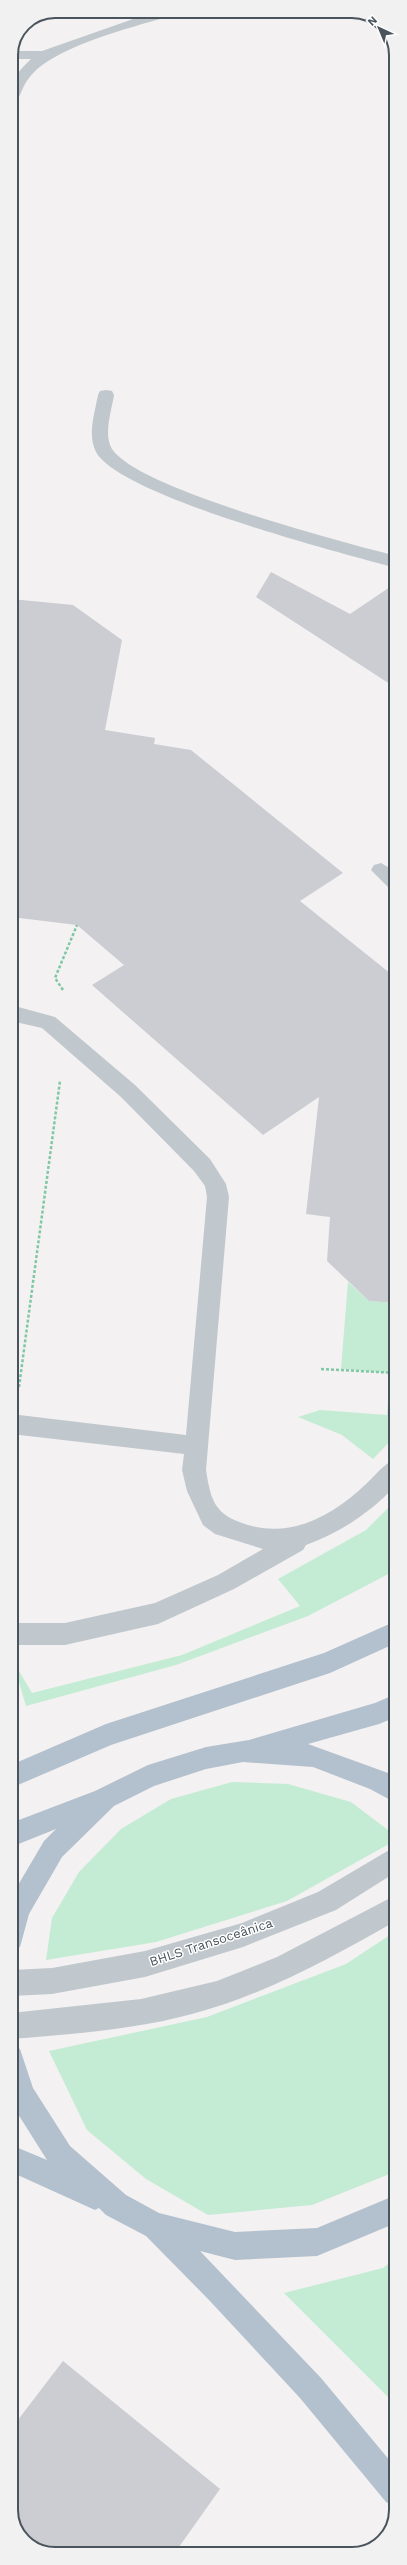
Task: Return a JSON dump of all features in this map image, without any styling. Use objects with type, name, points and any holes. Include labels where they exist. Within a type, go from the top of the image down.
[{"type":"main road","points":[[18,1774],[106,1735],[330,1662],[389,1635]]},
{"type":"main road","points":[[18,1832],[105,1798],[148,1776],[206,1758],[243,1751],[380,1713],[389,1708]]},
{"type":"main road","points":[[243,1751],[313,1756],[379,1780],[389,1787]]},
{"type":"main road","points":[[18,1909],[53,1848],[105,1798]]},
{"type":"main road","points":[[18,2083],[21,2094],[60,2156],[116,2205]]},
{"type":"main road","points":[[18,2161],[116,2205],[155,2226],[234,2246],[317,2242],[389,2212]]},
{"type":"main road","points":[[155,2226],[260,2331],[371,2458],[389,2482]]},
{"type":"street","points":[[18,55],[44,55],[90,37],[149,18]]},
{"type":"street","points":[[18,84],[22,76],[44,55]]},
{"type":"street","points":[[106,395],[100,437],[104,452],[117,466],[135,476],[220,508],[316,540],[389,560]]},
{"type":"street","points":[[381,870],[389,877]]},
{"type":"street","points":[[18,1015],[48,1022],[128,1091],[202,1164],[215,1184],[218,1197],[194,1470],[199,1497],[216,1523],[242,1534],[272,1542],[303,1538]]},
{"type":"street","points":[[18,1425],[197,1446]]},
{"type":"street","points":[[18,1634],[65,1634],[158,1613],[226,1582],[303,1538],[324,1528],[370,1496],[389,1476]]},
{"type":"street","name":"BHLS Transoceânica","points":[[18,1983],[52,1981],[145,1964],[243,1935],[327,1901],[389,1862]]},
{"type":"street","points":[[18,2025],[150,2010],[217,1994],[320,1951],[389,1911]]},
{"type":"path","points":[[18,1388],[71,1002],[55,978],[77,925]]},
{"type":"path","points":[[321,1369],[389,1374]]},
{"type":"green space","points":[[348,1282],[369,1301],[389,1302],[389,1373],[341,1369]]},
{"type":"green space","points":[[389,1387],[389,1442],[373,1459],[342,1435],[298,1417],[320,1410],[387,1415]]},
{"type":"green space","points":[[389,1507],[389,1574],[308,1616],[176,1665],[26,1706],[18,1678],[18,1669],[32,1693],[182,1655],[300,1606],[278,1579],[366,1530]]},
{"type":"green space","points":[[232,1782],[288,1784],[351,1802],[389,1831],[389,1844],[287,1901],[156,1942],[46,1960],[52,1918],[79,1872],[121,1829],[171,1799]]},
{"type":"green space","points":[[389,1936],[389,2174],[312,2205],[208,2215],[146,2179],[87,2130],[49,2051],[207,2017],[346,1964]]},
{"type":"green space","points":[[389,2263],[389,2398],[284,2293],[383,2268]]},
{"type":"building","points":[[271,572],[350,614],[389,588],[389,683],[256,597]]},
{"type":"building","points":[[18,600],[73,605],[122,640],[105,730],[155,738],[154,744],[191,750],[343,873],[300,901],[389,972],[389,1302],[369,1301],[327,1261],[330,1217],[306,1214],[319,1097],[263,1135],[92,985],[124,965],[77,925],[18,918]]},
{"type":"building","points":[[63,2361],[220,2489],[179,2547],[45,2546],[34,2541],[27,2534],[18,2515],[18,2420]]}]
